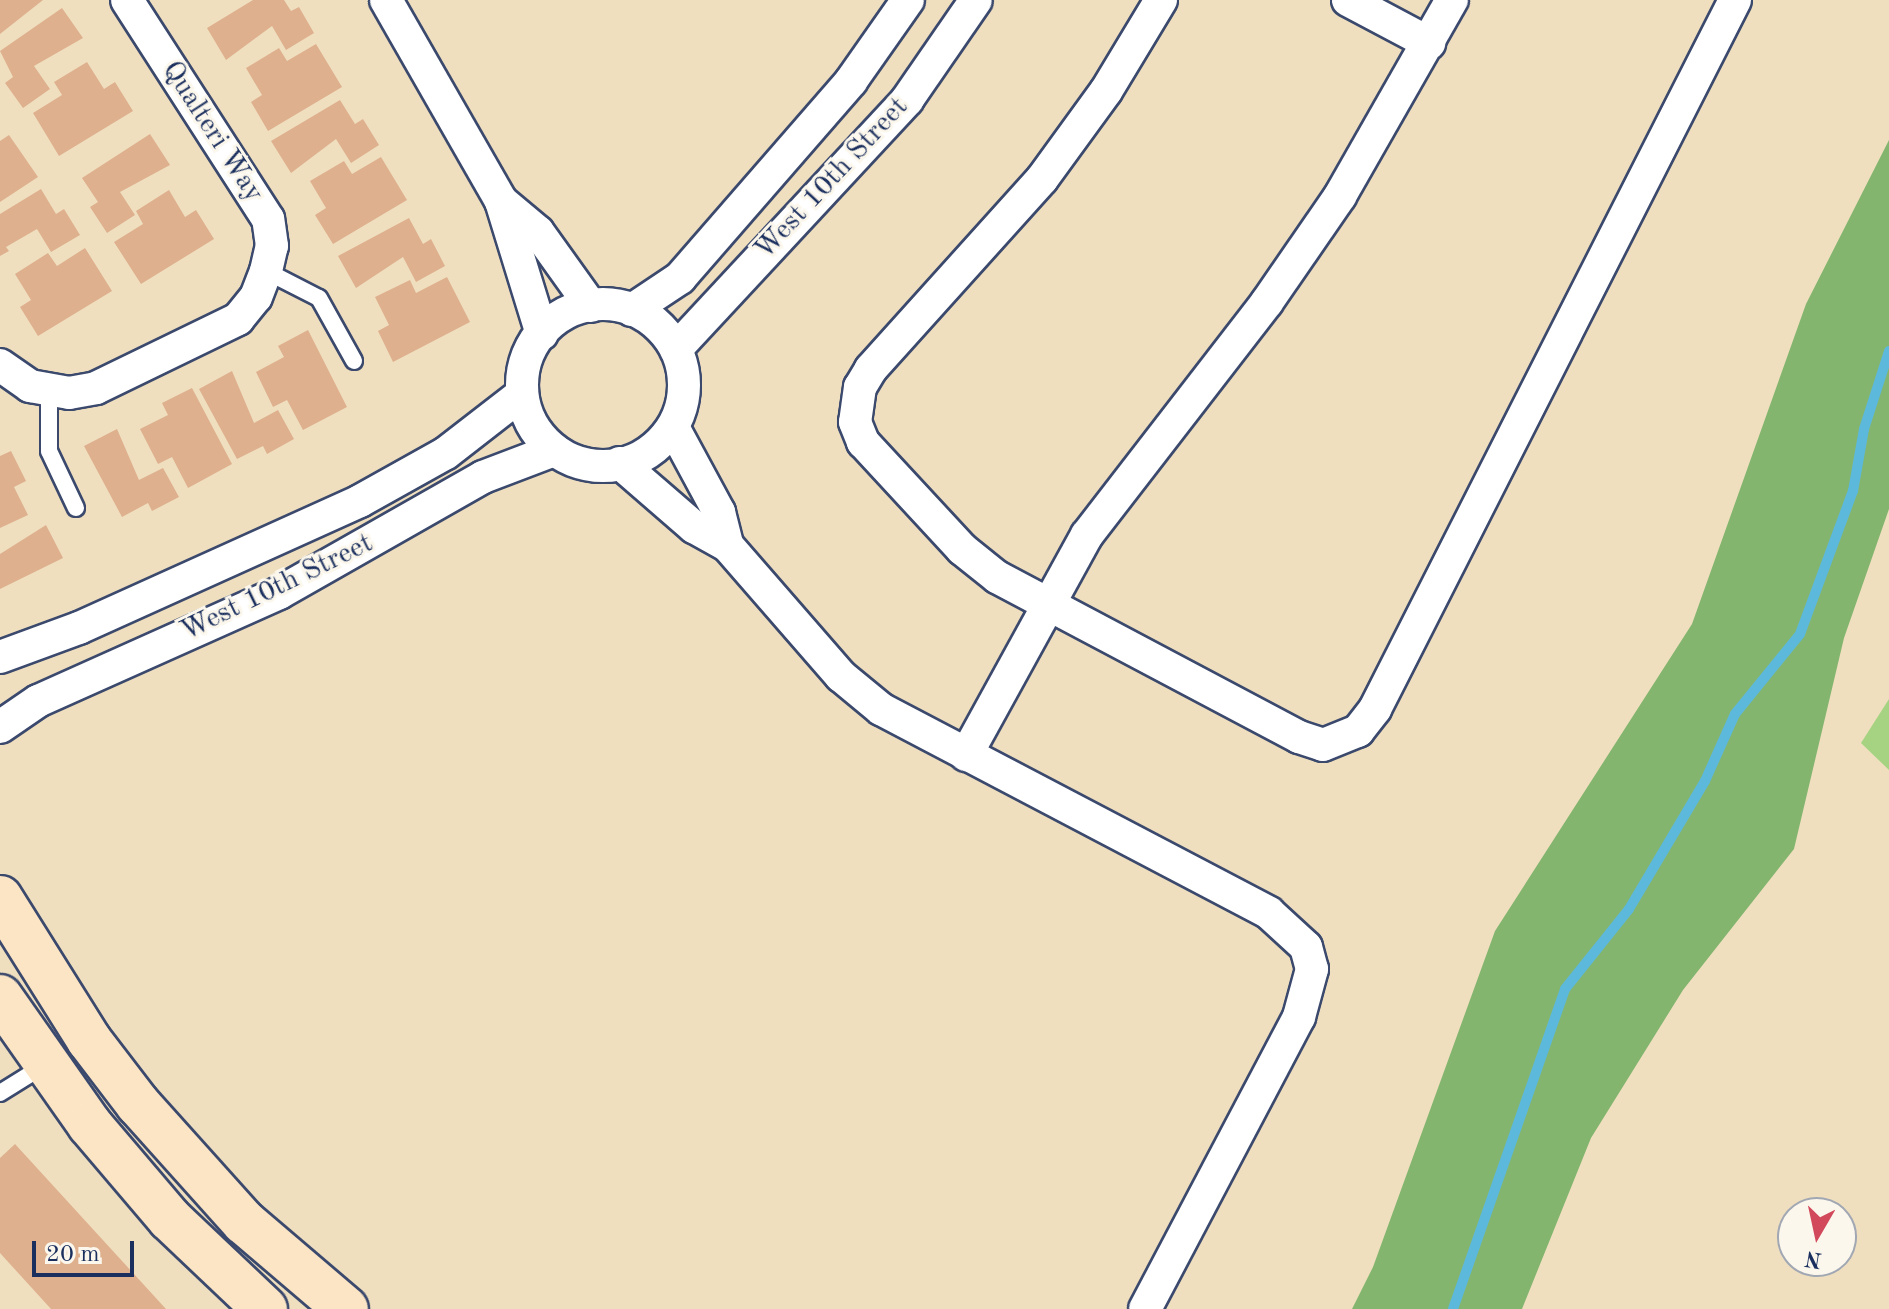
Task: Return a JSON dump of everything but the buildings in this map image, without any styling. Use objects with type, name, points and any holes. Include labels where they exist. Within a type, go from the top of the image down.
[{"type":"street","name":"Qualteri Way","points":[[127,0],[268,219],[272,246],[266,271]]},
{"type":"street","points":[[386,0],[501,201],[542,334]]},
{"type":"street","name":"West 10th Street","points":[[632,310],[680,278],[851,81],[908,0]]},
{"type":"street","name":"West 10th Street","points":[[676,349],[907,100],[976,0]]},
{"type":"street","points":[[1161,0],[1106,91],[1042,179],[871,369],[855,403],[855,422],[863,442],[962,549],[1046,604],[1299,737],[1323,745],[1358,731],[1375,709],[1735,0]]},
{"type":"street","points":[[1348,0],[1429,43]]},
{"type":"street","points":[[966,755],[1046,604],[1120,486],[1267,302],[1340,196],[1452,0]]},
{"type":"street","points":[[501,201],[538,232],[591,306]]},
{"type":"street","points":[[0,365],[30,386],[69,393],[96,388],[238,319],[256,297],[266,271]]},
{"type":"street","points":[[591,306],[632,310],[650,319],[676,349],[684,375],[683,402],[673,427],[655,448],[620,463],[579,462],[554,450],[528,415],[522,394],[524,367],[553,321],[591,306]]},
{"type":"street","name":"West 10th Street","points":[[0,657],[79,628],[360,501],[446,453],[522,394]]},
{"type":"street","points":[[673,427],[719,512],[727,545]]},
{"type":"street","name":"West 10th Street","points":[[0,727],[38,701],[279,593],[483,477],[554,450]]},
{"type":"street","points":[[620,463],[694,527],[727,545],[841,676],[881,709],[1269,913],[1306,947],[1312,969],[1299,1017],[1145,1309]]},
{"type":"street","points":[[0,898],[89,1040],[147,1115],[244,1222],[346,1309]]},
{"type":"street","points":[[0,997],[45,1065],[170,1219],[265,1309]]},
{"type":"lane","points":[[266,271],[319,298],[354,361]]},
{"type":"lane","points":[[49,390],[49,451],[76,508]]},
{"type":"lane","points":[[0,1093],[45,1065]]},
{"type":"green space","points":[[1889,140],[1889,509],[1844,638],[1794,849],[1683,990],[1591,1138],[1522,1309],[1352,1309],[1373,1267],[1495,931],[1692,624],[1806,304]]},
{"type":"green space","points":[[1889,699],[1889,770],[1861,743]]},
{"type":"waterway","points":[[1453,1309],[1565,989],[1629,909],[1705,781],[1735,714],[1800,634],[1853,491],[1864,429],[1889,351]]}]
